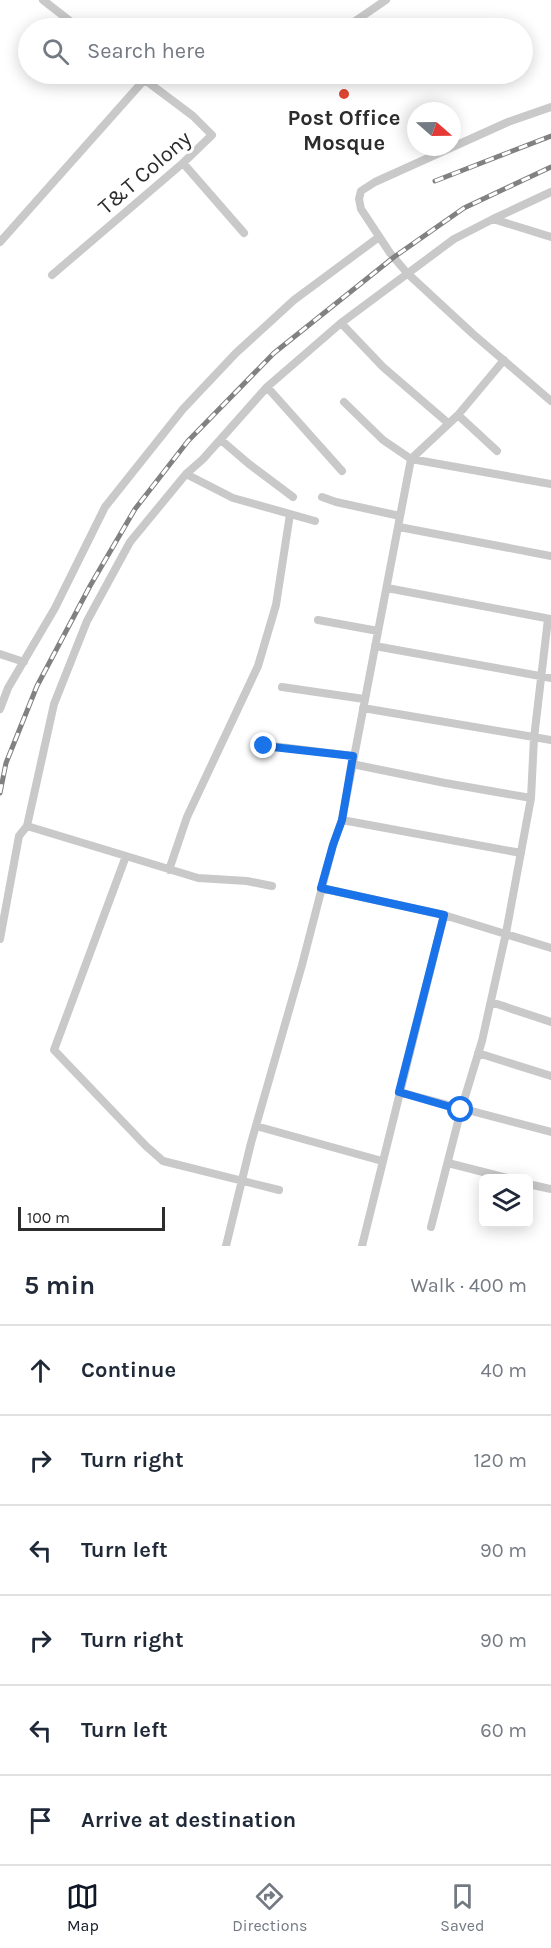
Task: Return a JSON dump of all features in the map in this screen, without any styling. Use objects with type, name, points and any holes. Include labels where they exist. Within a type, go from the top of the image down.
[{"type":"street","points":[[44,0],[66,18]]},
{"type":"street","points":[[360,18],[386,0]]},
{"type":"street","points":[[0,242],[141,84]]},
{"type":"street","name":"T&T Colony","points":[[52,275],[183,163],[210,137],[211,132],[150,84]]},
{"type":"street","points":[[551,107],[508,122],[375,182],[361,191],[358,199],[361,209],[379,237],[407,273],[551,401]]},
{"type":"street","points":[[183,163],[244,233]]},
{"type":"street","points":[[0,939],[19,837],[27,826],[54,704],[87,621],[130,542],[186,474],[221,440],[267,387],[341,323],[454,239],[551,192]]},
{"type":"street","points":[[493,219],[551,237]]},
{"type":"street","points":[[0,709],[8,688],[55,608],[105,507],[183,409],[236,353],[294,300],[379,237]]},
{"type":"street","points":[[341,323],[383,367],[448,423]]},
{"type":"street","points":[[226,1246],[256,1126],[333,845],[342,820],[411,459],[458,415],[504,360]]},
{"type":"street","points":[[267,387],[342,471]]},
{"type":"street","points":[[344,402],[383,440],[411,459],[551,484]]},
{"type":"street","points":[[458,415],[497,451]]},
{"type":"street","points":[[221,440],[293,497]]},
{"type":"street","points":[[186,474],[233,498],[315,522]]},
{"type":"street","points":[[322,497],[400,516]]},
{"type":"street","points":[[169,870],[187,817],[258,666],[276,605],[290,514]]},
{"type":"street","points":[[399,527],[551,556]]},
{"type":"street","points":[[387,588],[550,619],[547,677],[534,738],[531,798],[506,933],[478,1053],[431,1227]]},
{"type":"street","points":[[318,621],[378,631]]},
{"type":"street","points":[[375,646],[547,677]]},
{"type":"street","points":[[0,654],[24,662]]},
{"type":"street","points":[[282,687],[364,699]]},
{"type":"street","points":[[363,708],[551,740]]},
{"type":"street","points":[[264,746],[353,760],[445,783],[531,798]]},
{"type":"street","points":[[342,820],[521,854]]},
{"type":"street","points":[[27,826],[198,878],[247,881],[272,886]]},
{"type":"street","points":[[126,856],[54,1050],[163,1161],[279,1190]]},
{"type":"street","points":[[321,888],[444,915],[551,948]]},
{"type":"street","points":[[362,1246],[444,915]]},
{"type":"street","points":[[491,1002],[551,1022]]},
{"type":"street","points":[[478,1053],[551,1076]]},
{"type":"street","points":[[399,1092],[551,1132]]},
{"type":"street","points":[[256,1126],[382,1161]]},
{"type":"street","points":[[448,1163],[489,1174]]},
{"type":"street","points":[[533,1185],[551,1189]]},
{"type":"railway","points":[[435,181],[551,136]]},
{"type":"railway","points":[[0,793],[6,763],[37,686],[90,586],[135,509],[188,441],[274,353],[394,257],[464,208],[551,167]]},
{"type":"place","name":"Post Office Mosque","points":[[344,94]]},
{"type":"route","points":[[264,746],[353,756],[342,820],[321,888],[444,915],[399,1092],[461,1110]]}]
